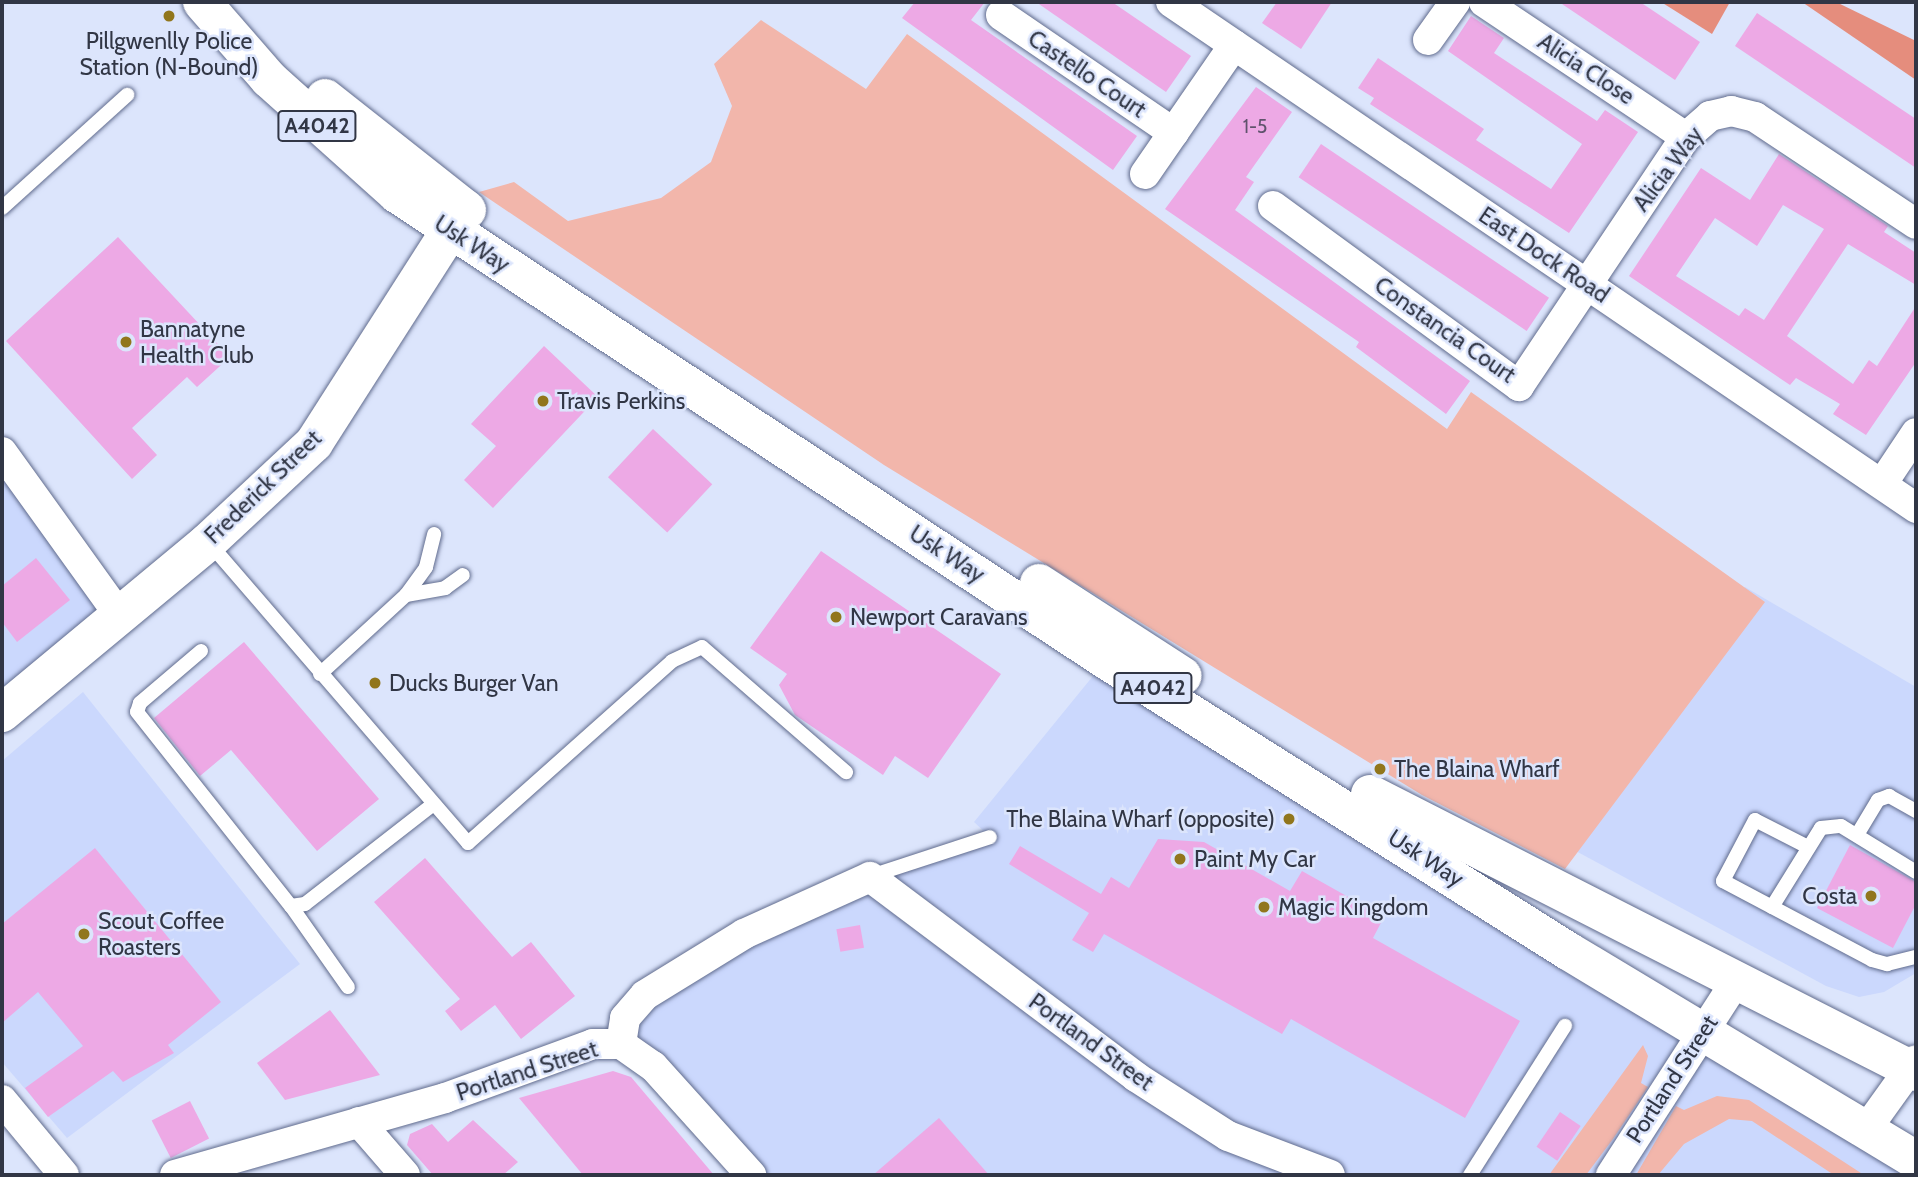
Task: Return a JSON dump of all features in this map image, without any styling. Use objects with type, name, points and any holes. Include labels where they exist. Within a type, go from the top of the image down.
[{"type":"main road","name":"Usk Way","points":[[202,2],[346,152],[457,219],[1297,750],[1441,834],[1734,984],[1914,1067]]},
{"type":"main road","name":"Usk Way","points":[[235,2],[334,106],[457,219],[1107,660],[1702,1032],[1916,1160]]},
{"type":"main road","name":"Frederick Street","points":[[2,713],[117,612],[208,542],[314,443],[457,219]]},
{"type":"street","name":"East Dock Road","points":[[1171,2],[1916,508]]},
{"type":"street","points":[[1428,40],[1455,2]]},
{"type":"street","name":"Alicia Close","points":[[1484,2],[1686,137]]},
{"type":"street","name":"Castello Court","points":[[1001,15],[1174,133]]},
{"type":"street","points":[[1145,174],[1234,46]]},
{"type":"street","name":"Alicia Way","points":[[1586,283],[1686,137],[1710,116],[1731,110],[1755,117],[1916,224]]},
{"type":"street","name":"Constancia Court","points":[[1273,206],[1519,386],[1586,283]]},
{"type":"street","points":[[1882,484],[1916,433]]},
{"type":"street","points":[[2,452],[117,612]]},
{"type":"street","name":"Portland Street","points":[[175,1175],[359,1122],[593,1044],[621,1044],[625,1018],[645,995],[744,934],[870,877],[1159,1092],[1228,1136],[1330,1175]]},
{"type":"street","name":"Portland Street","points":[[1611,1175],[1734,984]]},
{"type":"street","points":[[621,1044],[653,1066],[751,1175]]},
{"type":"street","points":[[1866,1131],[1914,1067]]},
{"type":"street","points":[[2,1100],[64,1175]]},
{"type":"street","points":[[359,1122],[405,1175]]},
{"type":"lane","points":[[2,208],[127,95]]},
{"type":"lane","points":[[320,674],[406,596],[426,567],[433,534]]},
{"type":"lane","points":[[208,542],[431,806],[468,843],[672,661],[702,647],[846,772]]},
{"type":"lane","points":[[406,596],[445,588],[463,575]]},
{"type":"lane","points":[[201,651],[140,702],[137,712],[291,906],[348,987]]},
{"type":"lane","points":[[1857,835],[1878,800],[1889,796],[1916,811]]},
{"type":"lane","points":[[291,906],[305,904],[431,806]]},
{"type":"lane","points":[[1806,846],[1755,820],[1723,881],[1872,960],[1887,964],[1916,957]]},
{"type":"lane","points":[[1772,907],[1813,834],[1831,825],[1857,835],[1916,872]]},
{"type":"lane","name":"Portland Street","points":[[870,877],[990,837]]},
{"type":"lane","points":[[1470,1175],[1565,1026]]},
{"type":"shaded area","points":[[1661,2],[1730,2],[1712,34]]},
{"type":"shaded area","points":[[1802,2],[1836,2],[1916,41],[1916,80]]},
{"type":"shaded area","points":[[761,20],[866,89],[907,34],[1447,429],[1471,392],[1765,602],[1565,869],[1422,795],[884,465],[479,192],[514,182],[568,221],[661,198],[711,162],[732,106],[714,64]]},
{"type":"shaded area","points":[[2,437],[122,598],[2,695]]},
{"type":"shaded area","points":[[1745,587],[1916,687],[1916,973],[1884,992],[1859,997],[1826,986],[1561,843]]},
{"type":"shaded area","points":[[1106,660],[1916,1175],[751,1175],[653,1066],[625,1018],[744,934],[989,836],[974,822]]},
{"type":"shaded area","points":[[83,692],[300,964],[67,1138],[2,1062],[2,761]]},
{"type":"shaded area","points":[[1643,1045],[1648,1056],[1641,1083],[1648,1087],[1613,1139],[1586,1175],[1549,1175]]},
{"type":"shaded area","points":[[1717,1096],[1749,1100],[1864,1175],[1834,1175],[1752,1121],[1729,1119],[1684,1144],[1658,1175],[1636,1175],[1676,1106],[1684,1110]]},
{"type":"building","points":[[915,2],[985,2],[971,20],[1137,136],[1113,170],[902,18]]},
{"type":"building","points":[[1036,2],[1112,2],[1191,56],[1166,92]]},
{"type":"building","points":[[1277,2],[1332,2],[1301,49],[1262,23]]},
{"type":"building","points":[[1559,2],[1640,2],[1700,42],[1675,80]]},
{"type":"building","points":[[1757,13],[1916,119],[1916,168],[1735,46]]},
{"type":"building","points":[[1471,16],[1504,38],[1494,53],[1597,121],[1605,110],[1638,132],[1569,233],[1370,104],[1374,98],[1358,88],[1378,58],[1484,129],[1476,140],[1551,189],[1582,144],[1448,51]]},
{"type":"building","points":[[1256,87],[1292,112],[1246,177],[1254,182],[1235,210],[1470,381],[1446,414],[1356,347],[1359,342],[1165,209]]},
{"type":"building","points":[[1321,144],[1549,298],[1527,331],[1299,177]]},
{"type":"building","points":[[1779,154],[1888,226],[1884,232],[1916,253],[1916,285],[1848,244],[1787,336],[1853,384],[1869,360],[1877,366],[1916,306],[1916,362],[1866,435],[1833,414],[1840,404],[1796,378],[1790,385],[1629,276],[1701,168],[1750,200]],"holes":[[[1783,205],[1824,229],[1764,320],[1745,308],[1739,316],[1676,276],[1715,218],[1757,246]]]},
{"type":"building","points":[[118,237],[230,357],[197,387],[187,377],[132,428],[157,455],[132,479],[6,341]]},
{"type":"building","points":[[544,346],[598,397],[493,508],[464,480],[496,446],[471,424]]},
{"type":"building","points":[[653,429],[712,484],[667,533],[608,477]]},
{"type":"building","points":[[821,551],[1001,674],[928,778],[895,756],[883,775],[795,715],[779,685],[787,674],[750,648]]},
{"type":"building","points":[[36,558],[70,600],[17,642],[2,622],[2,586]]},
{"type":"building","points":[[244,642],[379,799],[317,851],[231,750],[200,776],[154,718]]},
{"type":"building","points":[[1158,839],[1204,842],[1290,891],[1302,871],[1384,917],[1373,938],[1520,1021],[1465,1118],[1291,1019],[1282,1034],[1104,934],[1093,952],[1072,940],[1089,913],[1009,864],[1020,846],[1101,894],[1111,877],[1129,888]]},
{"type":"building","points":[[1850,845],[1916,882],[1916,904],[1893,948],[1817,908]]},
{"type":"building","points":[[95,848],[221,1002],[168,1045],[174,1053],[123,1082],[113,1071],[48,1117],[25,1088],[83,1046],[38,992],[2,1023],[2,924]]},
{"type":"building","points":[[425,858],[512,957],[531,942],[575,996],[521,1039],[495,1005],[461,1031],[445,1011],[460,999],[374,902]]},
{"type":"building","points":[[860,925],[864,948],[840,952],[836,929]]},
{"type":"building","points":[[330,1010],[380,1075],[285,1100],[257,1063]]},
{"type":"building","points":[[613,1071],[631,1077],[714,1175],[583,1175],[519,1098]]},
{"type":"building","points":[[190,1101],[209,1138],[171,1158],[152,1121]]},
{"type":"building","points":[[1560,1112],[1581,1126],[1557,1161],[1537,1147]]},
{"type":"building","points":[[939,1118],[989,1175],[873,1175]]},
{"type":"building","points":[[473,1120],[518,1162],[503,1175],[433,1175],[407,1145],[410,1134],[432,1124],[448,1142]]},
{"type":"place","name":"Pillgwenlly Police Station (N-Bound)","points":[[169,16]]},
{"type":"place","name":"Bannatyne Health Club","points":[[126,342]]},
{"type":"place","name":"Travis Perkins","points":[[543,401]]},
{"type":"place","name":"Newport Caravans","points":[[836,617]]},
{"type":"place","name":"Ducks Burger Van","points":[[375,683]]},
{"type":"place","name":"The Blaina Wharf","points":[[1380,769]]},
{"type":"place","name":"The Blaina Wharf (opposite)","points":[[1289,819]]},
{"type":"place","name":"Paint My Car","points":[[1180,859]]},
{"type":"place","name":"Costa","points":[[1871,896]]},
{"type":"place","name":"Magic Kingdom","points":[[1264,907]]},
{"type":"place","name":"Scout Coffee Roasters","points":[[84,934]]}]
